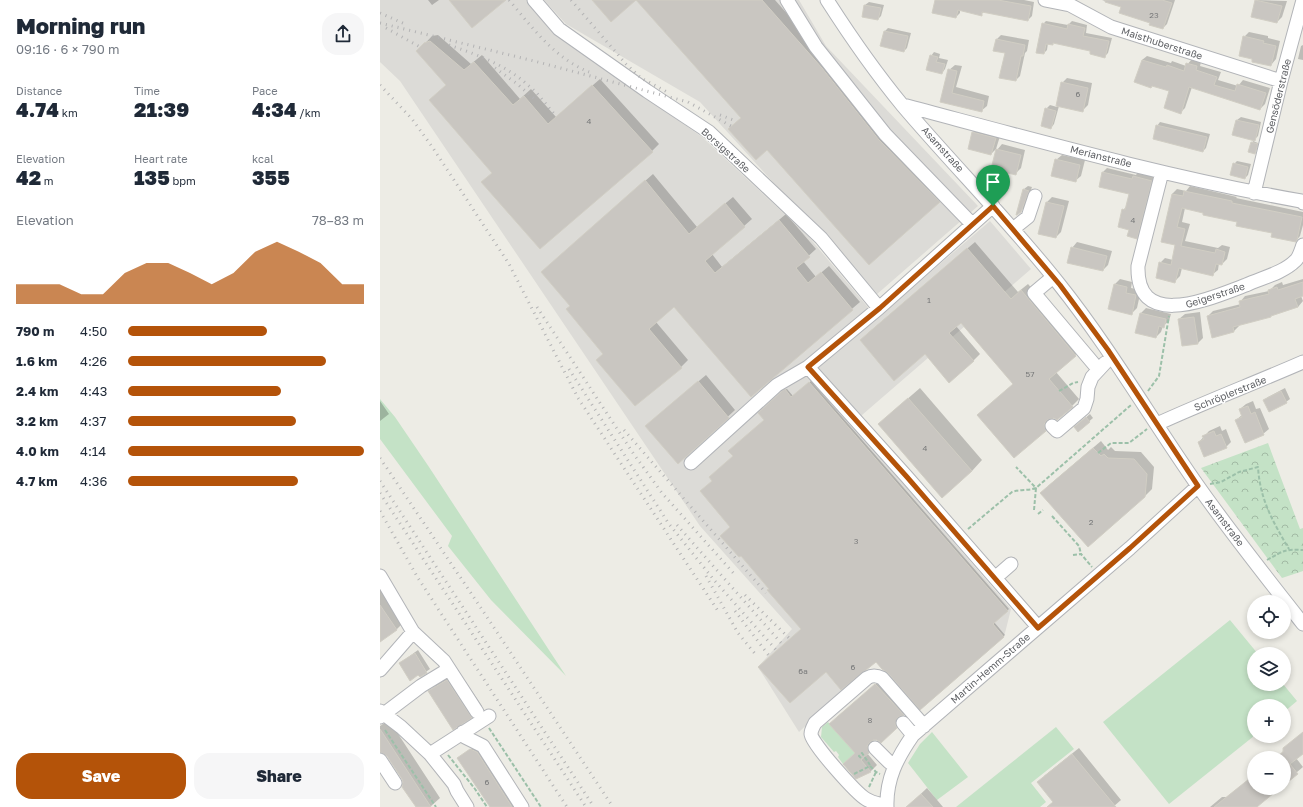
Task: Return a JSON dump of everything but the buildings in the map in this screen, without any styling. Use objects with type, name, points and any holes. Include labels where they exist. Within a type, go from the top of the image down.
[{"type":"street","name":"Borsigstraße","points":[[534,0],[559,29],[647,91],[709,132],[821,238],[880,308]]},
{"type":"street","points":[[787,0],[816,47],[886,134],[972,224]]},
{"type":"street","name":"Asamstraße","points":[[827,0],[852,38],[903,105],[993,206],[1053,277],[1112,357],[1157,424],[1204,485],[1258,566],[1303,624]]},
{"type":"street","name":"Maisthuberstraße","points":[[1045,0],[1070,5],[1110,27],[1281,81]]},
{"type":"street","name":"Gensöderstraße","points":[[1254,193],[1281,81],[1303,0]]},
{"type":"street","name":"Merianstraße","points":[[903,105],[1162,172],[1254,193],[1302,202]]},
{"type":"street","name":"Geigerstraße","points":[[1162,172],[1138,266],[1137,279],[1143,292],[1151,300],[1171,307],[1187,305],[1233,290],[1286,268],[1296,260],[1303,245]]},
{"type":"street","points":[[1013,229],[1028,217],[1035,196]]},
{"type":"street","points":[[691,463],[777,385],[808,367],[880,308],[993,206]]},
{"type":"street","points":[[1053,277],[1034,293],[1098,369]]},
{"type":"street","points":[[1052,426],[1057,432],[1084,408],[1087,399],[1088,387],[1091,380],[1098,369],[1112,357]]},
{"type":"street","name":"Schröplerstraße","points":[[1157,424],[1186,410],[1303,362]]},
{"type":"street","points":[[808,367],[1038,628]]},
{"type":"street","name":"Martin-Hemm-Straße","points":[[887,806],[888,785],[894,766],[901,752],[913,735],[1204,485]]},
{"type":"street","points":[[998,581],[1014,567]]},
{"type":"street","points":[[380,576],[413,632],[444,661],[483,716],[430,754]]},
{"type":"street","points":[[380,670],[413,632]]},
{"type":"street","points":[[449,669],[421,686],[382,717],[401,727],[430,754],[454,784],[467,807]]},
{"type":"street","points":[[887,806],[866,800],[858,793],[817,746],[811,735],[812,729],[815,723],[866,678],[871,676],[882,678],[924,726]]},
{"type":"street","points":[[903,723],[913,735]]},
{"type":"street","points":[[462,732],[465,737],[483,746],[522,807]]},
{"type":"street","points":[[875,748],[894,766]]},
{"type":"street","points":[[380,760],[395,783]]},
{"type":"street","points":[[457,791],[457,807]]},
{"type":"path","points":[[1149,390],[1159,376],[1171,307]]},
{"type":"path","points":[[1059,391],[1073,383],[1091,380]]},
{"type":"path","points":[[959,537],[1012,492],[1036,488],[1134,402]]},
{"type":"path","points":[[1098,454],[1111,443],[1129,443],[1142,432],[1157,424]]},
{"type":"path","points":[[1016,467],[1036,488],[1034,510]]},
{"type":"path","points":[[1204,485],[1221,482],[1239,472],[1258,467],[1263,501],[1289,549]]},
{"type":"path","points":[[1038,514],[1043,510]]},
{"type":"path","points":[[1052,516],[1079,546],[1081,554],[1098,575]]},
{"type":"path","points":[[1258,566],[1280,552],[1289,549],[1303,550]]},
{"type":"path","points":[[1073,555],[1081,554]]},
{"type":"path","points":[[483,716],[541,807]]},
{"type":"path","points":[[382,717],[436,807]]},
{"type":"path","points":[[441,746],[475,789],[487,807]]},
{"type":"path","points":[[861,758],[859,756],[862,753],[870,766],[876,772],[867,791]]},
{"type":"path","points":[[853,774],[870,766]]},
{"type":"shaded area","points":[[380,0],[529,0],[555,34],[702,137],[808,236],[877,318],[990,221],[1031,269],[862,415],[855,427],[1011,609],[1004,637],[919,711],[876,662],[842,691],[799,732],[758,667],[792,629],[700,526],[400,81],[380,62]]},
{"type":"shaded area","points":[[544,0],[799,0],[826,46],[978,206],[876,295],[700,102],[566,24]]},
{"type":"green space","points":[[380,399],[395,417],[429,467],[566,676],[491,600],[448,546],[452,536],[380,439]]},
{"type":"green space","points":[[1268,443],[1300,529],[1303,528],[1303,571],[1282,578],[1201,468]]},
{"type":"green space","points":[[1230,620],[1252,647],[1247,647],[1247,691],[1289,691],[1297,701],[1291,706],[1291,699],[1247,699],[1247,742],[1169,804],[1103,722]]},
{"type":"green space","points":[[828,722],[855,753],[843,764],[836,751],[834,752],[821,737],[822,727]]},
{"type":"green space","points":[[1056,727],[1074,749],[1031,783],[1046,802],[1040,807],[956,807]]},
{"type":"green space","points":[[932,732],[968,777],[937,800],[908,763],[920,744]]},
{"type":"railway","points":[[509,0],[544,41],[565,59],[589,72]]},
{"type":"railway","points":[[571,0],[626,64],[641,78],[669,93]]},
{"type":"railway","points":[[380,13],[405,24]]},
{"type":"railway","points":[[380,23],[534,61],[688,102],[731,126]]},
{"type":"railway","points":[[386,28],[420,47]]},
{"type":"railway","points":[[449,45],[481,57],[511,72],[533,89],[556,116]]},
{"type":"railway","points":[[495,68],[536,100]]},
{"type":"railway","points":[[380,85],[412,119],[433,148],[509,264],[578,398],[718,611]]},
{"type":"railway","points":[[720,115],[736,121]]},
{"type":"railway","points":[[537,307],[633,453],[662,493],[736,576]]},
{"type":"railway","points":[[569,369],[669,524],[714,580],[777,651]]},
{"type":"railway","points":[[624,430],[766,593]]},
{"type":"railway","points":[[380,458],[613,807]]},
{"type":"railway","points":[[380,481],[594,807]]},
{"type":"railway","points":[[380,493],[586,807]]},
{"type":"railway","points":[[380,511],[418,578],[567,807]]},
{"type":"railway","points":[[677,525],[783,645]]},
{"type":"railway","points":[[706,576],[738,633],[756,655]]},
{"type":"railway","points":[[745,595],[790,639]]},
{"type":"railway","points":[[735,611],[770,657]]},
{"type":"route","points":[[993,206],[1060,285],[1108,350],[1198,486],[1130,548],[1038,628],[907,477],[808,367],[880,308],[993,206]]}]
